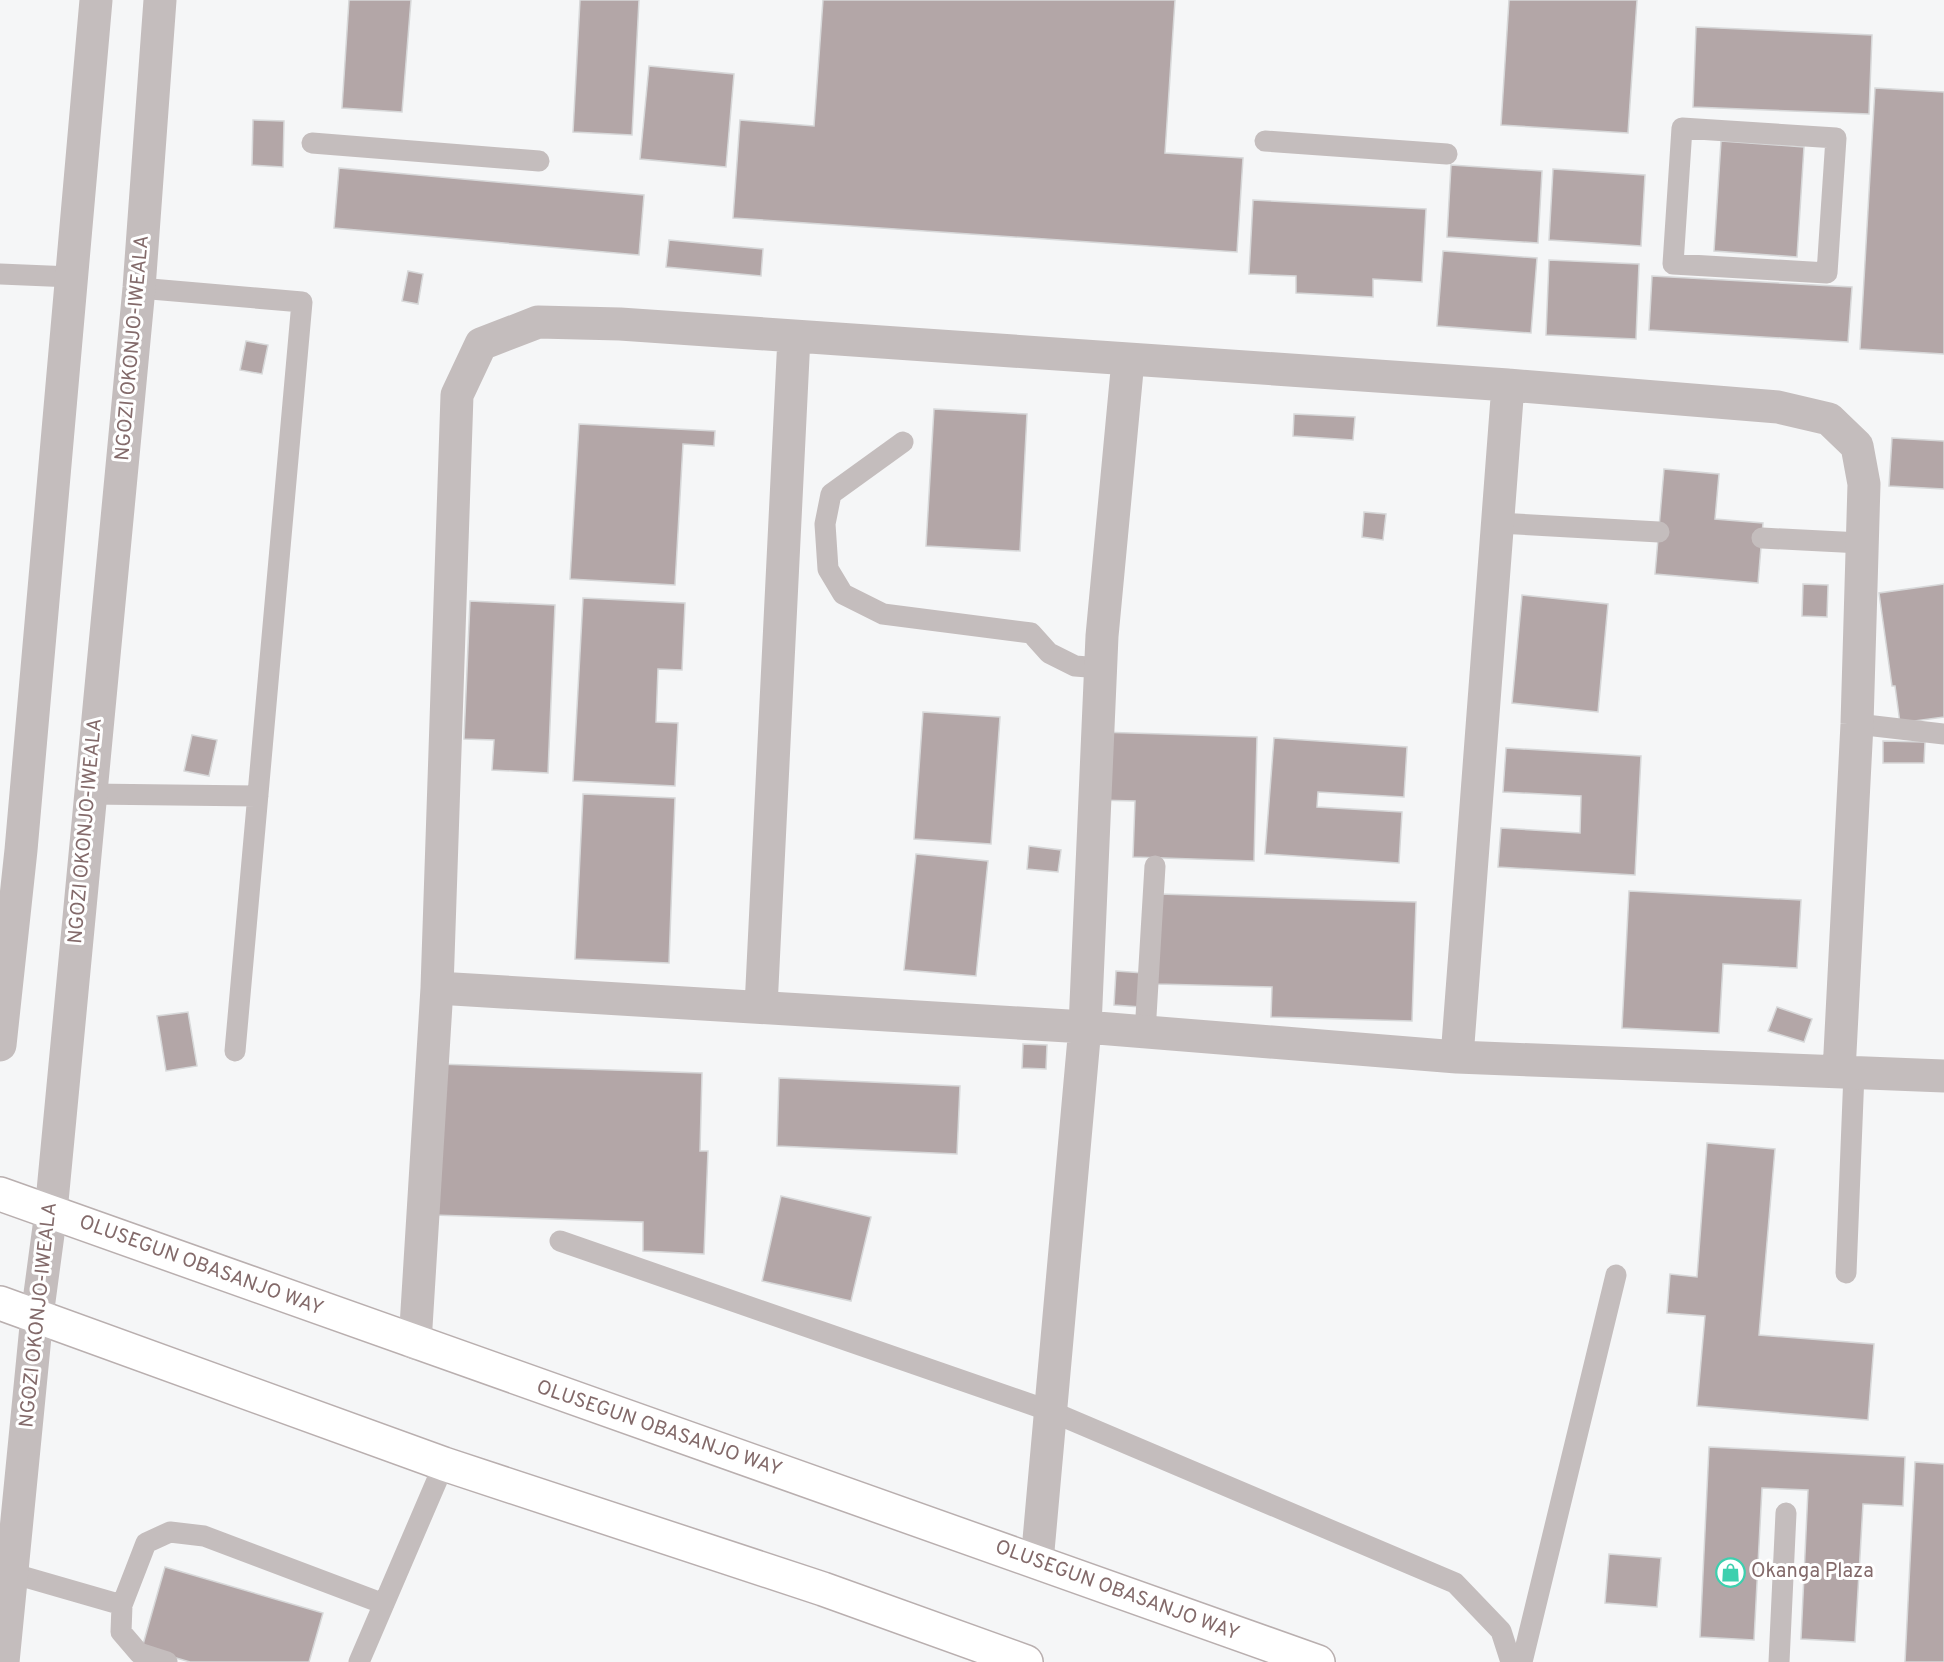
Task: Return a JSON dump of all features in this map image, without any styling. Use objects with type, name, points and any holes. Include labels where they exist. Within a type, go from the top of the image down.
[{"type":"main road","name":"OLUSEGUN OBASANJO WAY","points":[[0,1194],[1318,1662]]},
{"type":"main road","points":[[0,1303],[444,1464],[823,1588],[1026,1662]]},
{"type":"street","points":[[0,1045],[21,850],[96,0]]},
{"type":"street","name":"NGOZI OKONJO-IWEALA","points":[[3,1662],[38,1316],[51,1212],[139,288],[160,0]]},
{"type":"street","points":[[415,1343],[437,988],[457,394],[481,344],[538,322],[620,324],[1508,385],[1778,407],[1829,419],[1857,446],[1864,484],[1846,1073]]},
{"type":"street","points":[[761,1007],[794,337]]},
{"type":"street","points":[[1037,1562],[1085,1028],[1101,668],[1128,360]]},
{"type":"street","points":[[1457,1056],[1508,385]]},
{"type":"street","points":[[437,988],[1085,1028],[1457,1056],[1944,1077]]},
{"type":"lane","points":[[1682,128],[1836,138],[1827,273],[1673,264],[1682,128]]},
{"type":"lane","points":[[1265,141],[1447,154]]},
{"type":"lane","points":[[312,143],[539,161]]},
{"type":"lane","points":[[0,274],[72,277]]},
{"type":"lane","points":[[139,288],[302,302],[236,1051]]},
{"type":"lane","points":[[903,442],[831,494],[825,524],[828,569],[843,594],[883,614],[1031,633],[1049,653],[1075,666],[1101,668]]},
{"type":"lane","points":[[1498,524],[1659,532]]},
{"type":"lane","points":[[1761,538],[1861,543]]},
{"type":"lane","points":[[1857,724],[1944,734]]},
{"type":"lane","points":[[90,794],[258,796]]},
{"type":"lane","points":[[1145,1034],[1155,866]]},
{"type":"lane","points":[[1846,1073],[1846,1273]]},
{"type":"lane","points":[[561,1241],[1050,1411],[1455,1583],[1502,1631],[1511,1662]]},
{"type":"lane","points":[[1522,1662],[1616,1275]]},
{"type":"lane","points":[[359,1662],[444,1464]]},
{"type":"lane","points":[[1779,1662],[1786,1513]]},
{"type":"lane","points":[[167,1662],[138,1658],[121,1632],[122,1605],[146,1543],[170,1532],[204,1536],[384,1604]]},
{"type":"lane","points":[[11,1573],[122,1605]]},
{"type":"building","points":[[349,0],[411,0],[402,112],[342,108]]},
{"type":"building","points":[[580,0],[639,0],[632,135],[573,132]]},
{"type":"building","points":[[823,0],[1175,0],[1165,153],[1243,158],[1237,252],[733,218],[740,120],[814,126]]},
{"type":"building","points":[[1509,0],[1637,0],[1628,133],[1501,125]]},
{"type":"building","points":[[1696,27],[1872,35],[1869,114],[1693,107]]},
{"type":"building","points":[[649,66],[734,74],[726,167],[640,159]]},
{"type":"building","points":[[1875,88],[1944,92],[1944,354],[1860,349]]},
{"type":"building","points":[[253,120],[284,121],[283,167],[252,165]]},
{"type":"building","points":[[1721,141],[1804,147],[1797,257],[1714,251]]},
{"type":"building","points":[[1451,165],[1542,171],[1538,243],[1447,237]]},
{"type":"building","points":[[339,168],[644,195],[639,255],[334,228]]},
{"type":"building","points":[[1553,169],[1645,175],[1641,246],[1549,240]]},
{"type":"building","points":[[1253,200],[1426,209],[1422,282],[1373,279],[1373,297],[1296,293],[1296,276],[1249,274]]},
{"type":"building","points":[[669,240],[763,249],[761,276],[666,267]]},
{"type":"building","points":[[1443,251],[1537,258],[1531,333],[1437,326]]},
{"type":"building","points":[[1549,260],[1639,264],[1636,339],[1546,335]]},
{"type":"building","points":[[408,271],[423,274],[418,304],[402,301]]},
{"type":"building","points":[[1652,276],[1852,287],[1848,342],[1649,330]]},
{"type":"building","points":[[246,341],[268,345],[262,374],[240,370]]},
{"type":"building","points":[[934,409],[1027,414],[1020,551],[926,546]]},
{"type":"building","points":[[1294,414],[1355,417],[1353,440],[1293,436]]},
{"type":"building","points":[[579,424],[715,431],[714,446],[683,444],[675,585],[570,579]]},
{"type":"building","points":[[1892,438],[1944,441],[1944,489],[1889,486]]},
{"type":"building","points":[[1664,469],[1719,474],[1715,519],[1763,523],[1758,583],[1655,574]]},
{"type":"building","points":[[1364,512],[1386,514],[1383,540],[1362,537]]},
{"type":"building","points":[[1803,584],[1828,585],[1827,617],[1802,616]]},
{"type":"building","points":[[1944,584],[1944,717],[1900,723],[1895,686],[1892,686],[1879,593]]},
{"type":"building","points":[[1522,595],[1608,604],[1598,712],[1512,703]]},
{"type":"building","points":[[583,598],[685,603],[682,670],[658,669],[656,722],[678,723],[675,786],[573,781]]},
{"type":"building","points":[[470,601],[555,605],[548,773],[492,770],[494,740],[464,739]]},
{"type":"building","points":[[923,712],[1000,717],[991,844],[914,839]]},
{"type":"building","points":[[1099,732],[1257,737],[1254,861],[1133,857],[1135,801],[1096,800]]},
{"type":"building","points":[[192,735],[217,740],[209,776],[184,771]]},
{"type":"building","points":[[1274,738],[1407,747],[1404,797],[1318,792],[1317,807],[1402,812],[1399,863],[1265,854]]},
{"type":"building","points":[[1883,741],[1925,742],[1924,763],[1883,763]]},
{"type":"building","points":[[1506,748],[1641,756],[1635,875],[1498,867],[1501,828],[1580,833],[1581,796],[1503,792]]},
{"type":"building","points":[[583,794],[675,798],[669,963],[575,959]]},
{"type":"building","points":[[1029,846],[1061,850],[1058,872],[1027,869]]},
{"type":"building","points":[[916,854],[988,861],[976,976],[904,970]]},
{"type":"building","points":[[1629,891],[1801,900],[1797,968],[1723,964],[1719,1033],[1622,1028]]},
{"type":"building","points":[[1159,894],[1416,902],[1412,1021],[1271,1017],[1272,987],[1157,984]]},
{"type":"building","points":[[1116,971],[1144,973],[1141,1007],[1114,1005]]},
{"type":"building","points":[[1777,1007],[1812,1019],[1804,1042],[1768,1031]]},
{"type":"building","points":[[188,1012],[197,1066],[166,1071],[157,1016]]},
{"type":"building","points":[[1023,1044],[1047,1045],[1046,1069],[1022,1068]]},
{"type":"building","points":[[438,1064],[702,1073],[700,1151],[708,1151],[704,1254],[643,1251],[643,1222],[433,1215]]},
{"type":"building","points":[[779,1078],[960,1086],[957,1154],[777,1146]]},
{"type":"building","points":[[1707,1143],[1775,1149],[1759,1335],[1874,1344],[1868,1420],[1697,1406],[1705,1316],[1667,1313],[1670,1274],[1697,1277]]},
{"type":"building","points":[[781,1196],[871,1217],[851,1301],[762,1281]]},
{"type":"building","name":"Okanga Plaza","points":[[1709,1447],[1905,1457],[1903,1506],[1863,1504],[1855,1642],[1801,1639],[1808,1490],[1762,1488],[1754,1640],[1700,1637]]},
{"type":"building","points":[[1915,1462],[1944,1464],[1944,1662],[1905,1662]]},
{"type":"building","points":[[1609,1554],[1661,1558],[1657,1607],[1605,1603]]},
{"type":"building","points":[[165,1567],[323,1613],[309,1662],[190,1662],[142,1648]]},
{"type":"place","name":"Okanga Plaza","points":[[1730,1572]]}]
